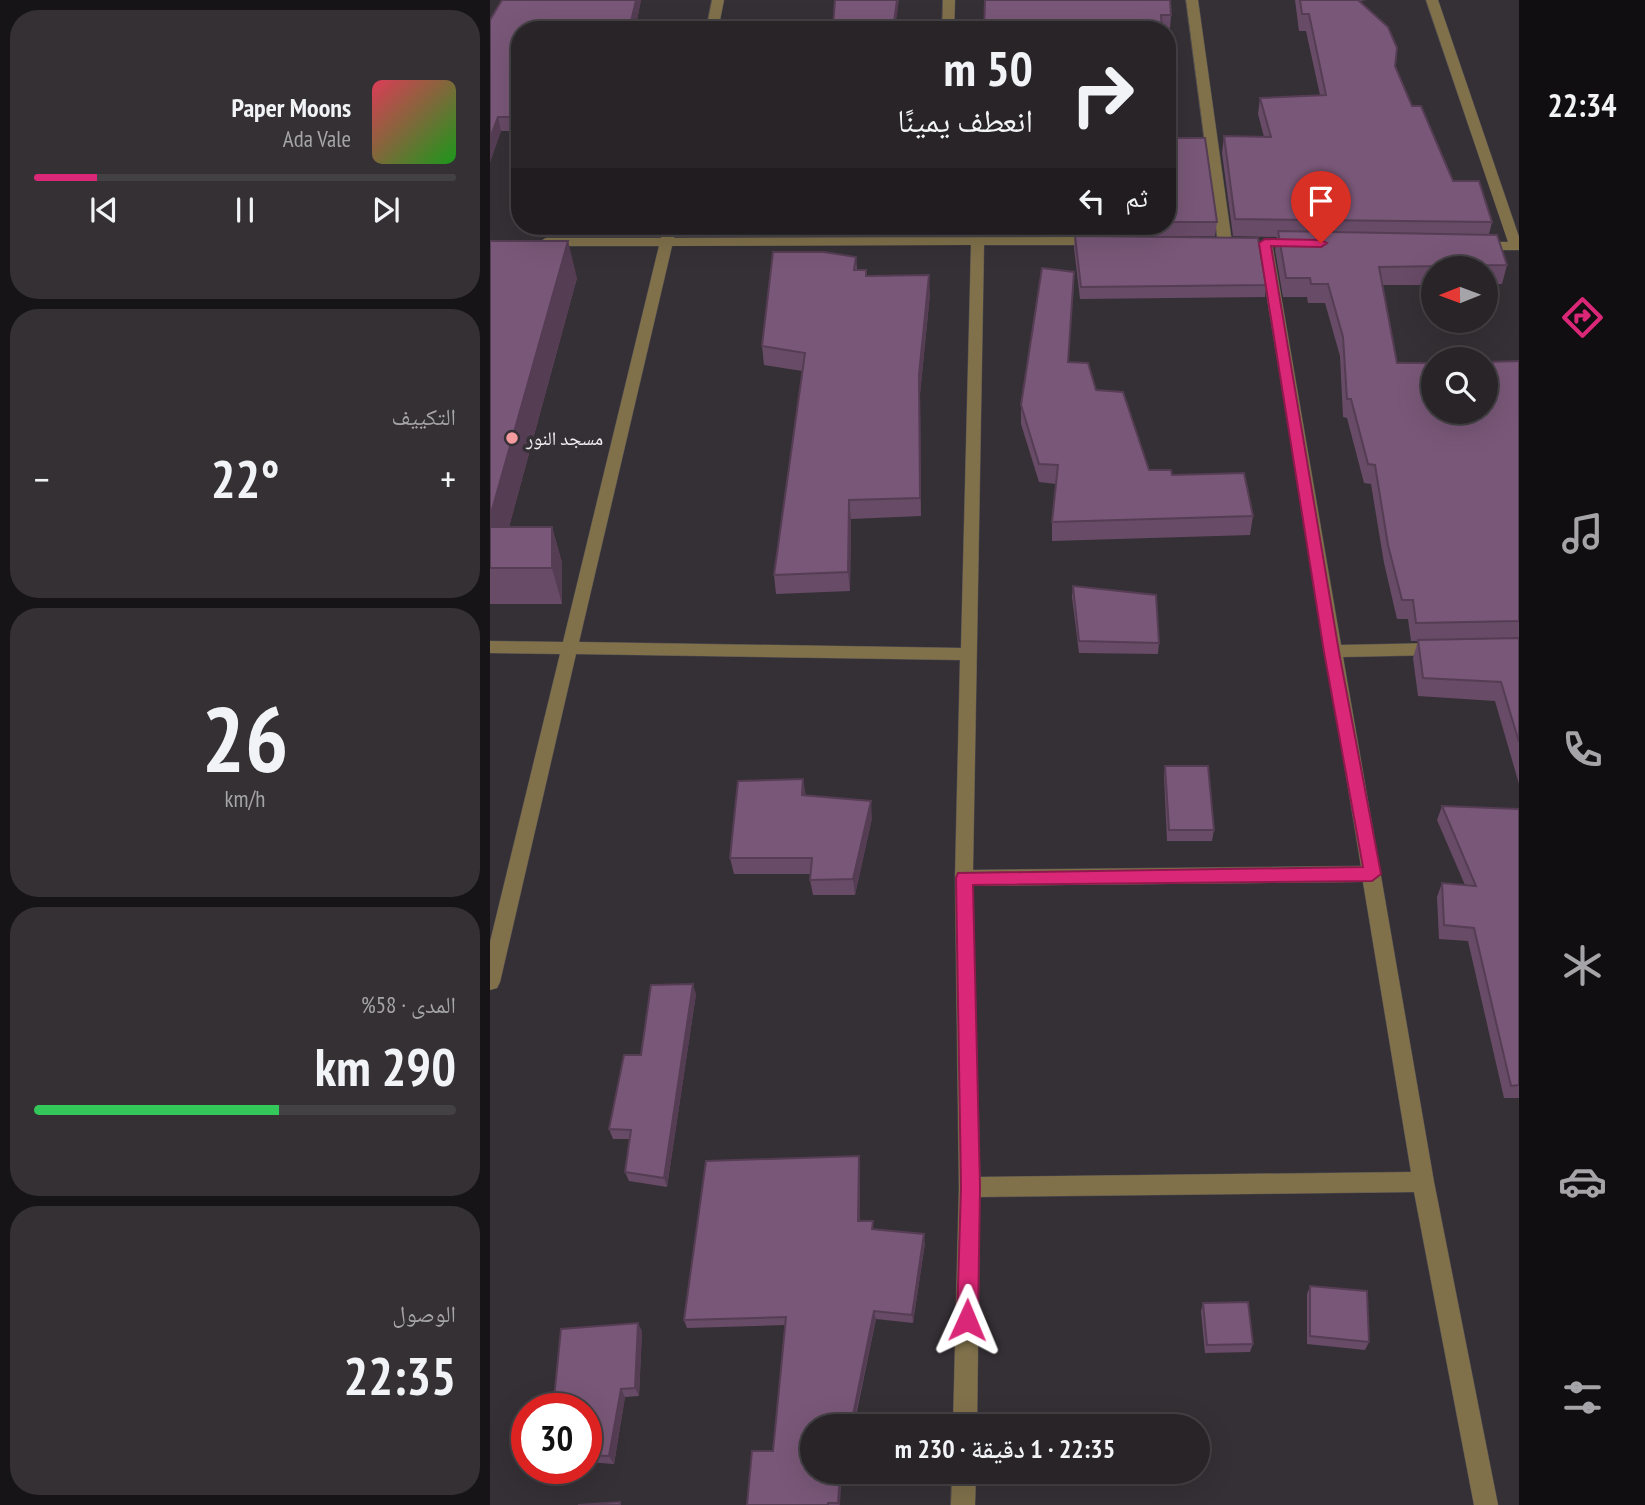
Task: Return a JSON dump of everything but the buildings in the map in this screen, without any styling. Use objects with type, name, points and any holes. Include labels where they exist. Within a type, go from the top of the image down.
[{"type":"street","points":[[714,21],[718,0]]},
{"type":"street","points":[[948,21],[949,0]]},
{"type":"street","points":[[1192,0],[1332,652],[1423,1182],[1486,1505]]},
{"type":"street","points":[[1432,0],[1518,246],[1460,246]]},
{"type":"street","points":[[531,242],[651,235]]},
{"type":"street","points":[[490,982],[668,235]]},
{"type":"street","points":[[714,235],[1115,242]]},
{"type":"street","points":[[944,235],[944,240]]},
{"type":"street","points":[[965,1414],[970,1187],[964,878],[978,240]]},
{"type":"street","points":[[490,647],[571,646],[968,654]]},
{"type":"street","points":[[1332,652],[1452,649]]},
{"type":"street","points":[[964,878],[1372,874]]},
{"type":"street","points":[[970,1187],[1423,1182]]},
{"type":"street","points":[[963,1505],[964,1484]]},
{"type":"place","name":"مسجد النور","points":[[512,438]]},
{"type":"route","points":[[967,1320],[970,1187],[964,878],[1372,874],[1332,652],[1265,243],[1321,243]]}]
